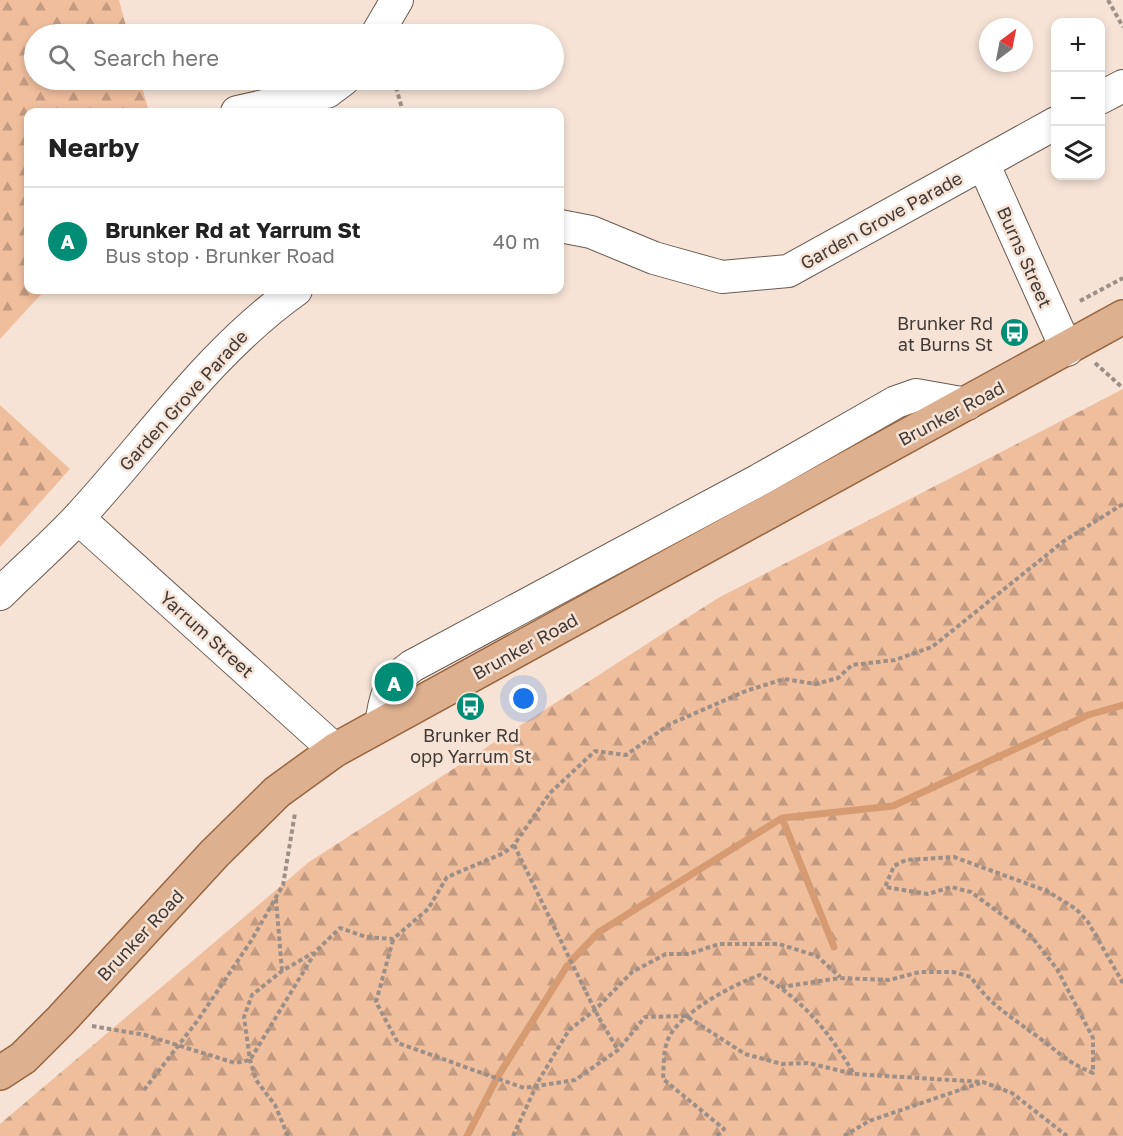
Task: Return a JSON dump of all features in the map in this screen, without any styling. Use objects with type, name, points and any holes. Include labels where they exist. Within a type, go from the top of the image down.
[{"type":"main road","name":"Brunker Road","points":[[0,1073],[23,1058],[61,1020],[215,853],[277,792],[335,750],[1123,318]]},
{"type":"street","points":[[383,24],[397,0]]},
{"type":"street","points":[[1105,96],[1123,86]]},
{"type":"street","points":[[255,108],[330,90]]},
{"type":"street","name":"Garden Grove Parade","points":[[564,227],[591,232],[654,258],[722,277],[788,271],[1051,126]]},
{"type":"street","name":"Burns Street","points":[[983,163],[1067,350]]},
{"type":"street","name":"Garden Grove Parade","points":[[0,594],[78,518],[192,386],[262,314],[290,294]]},
{"type":"street","name":"Yarrum Street","points":[[78,518],[335,750]]},
{"type":"path","points":[[1108,0],[1123,27]]},
{"type":"path","points":[[397,90],[402,108]]},
{"type":"path","points":[[1080,301],[1123,278]]},
{"type":"path","points":[[1067,350],[1101,366],[1123,388]]},
{"type":"path","points":[[1067,1136],[1012,1093],[983,1082],[854,1074],[808,1063],[782,1064],[745,1054],[686,1016],[645,1017],[618,1050],[575,1080],[524,1088],[398,1043],[376,1002],[393,939],[428,909],[447,877],[504,853],[514,845],[550,793],[595,752],[626,755],[670,724],[746,691],[784,680],[816,684],[838,678],[852,665],[896,660],[932,647],[1064,541],[1123,504]]},
{"type":"path","points":[[144,1090],[178,1046],[251,941],[283,885],[303,774]]},
{"type":"path","points":[[514,845],[599,1018],[618,1050]]},
{"type":"path","points":[[781,987],[840,978],[888,980],[920,972],[953,972],[971,977],[983,994],[1014,1021],[1068,1062],[1093,1073],[1093,1038],[1057,969],[1031,936],[971,892],[951,887],[928,894],[885,887],[894,866],[906,860],[954,857],[1047,891],[1076,909],[1088,922],[1123,983]]},
{"type":"path","points":[[276,898],[282,971]]},
{"type":"path","points":[[288,1136],[275,1105],[256,1080],[250,1060],[244,1017],[252,995],[282,971],[316,951],[340,928],[366,937],[393,939]]},
{"type":"path","points":[[513,1136],[537,1086],[569,1030],[595,1010],[632,972],[666,954],[689,954],[719,944],[779,944],[817,956],[840,978]]},
{"type":"path","points":[[61,1020],[145,1035],[235,1063],[250,1060],[316,951]]},
{"type":"path","points":[[717,1136],[724,1128],[663,1079],[667,1040],[686,1016],[734,984],[760,975],[781,987],[801,1003],[832,1037],[854,1074]]},
{"type":"path","points":[[844,1136],[869,1121],[983,1082]]},
{"type":"green space","points":[[0,0],[119,0],[125,24],[24,24],[24,90],[143,90],[148,108],[24,108],[24,294],[41,294],[0,339]]},
{"type":"green space","points":[[1123,389],[1123,1136],[0,1136],[0,1124],[309,862],[718,598]]},
{"type":"green space","points":[[0,405],[70,469],[0,547]]},
{"type":"waterway","points":[[571,961],[599,932],[782,818],[893,806],[1088,715],[1123,705]]},
{"type":"waterway","points":[[782,818],[834,947]]},
{"type":"waterway","points":[[467,1136],[497,1078],[567,966]]},
{"type":"place","name":"Brunker Rd at Burns St","points":[[1014,333]]},
{"type":"place","name":"Brunker Rd at Yarrum St","points":[[394,682]]},
{"type":"place","name":"Brunker Rd opp Yarrum St","points":[[471,706]]}]
